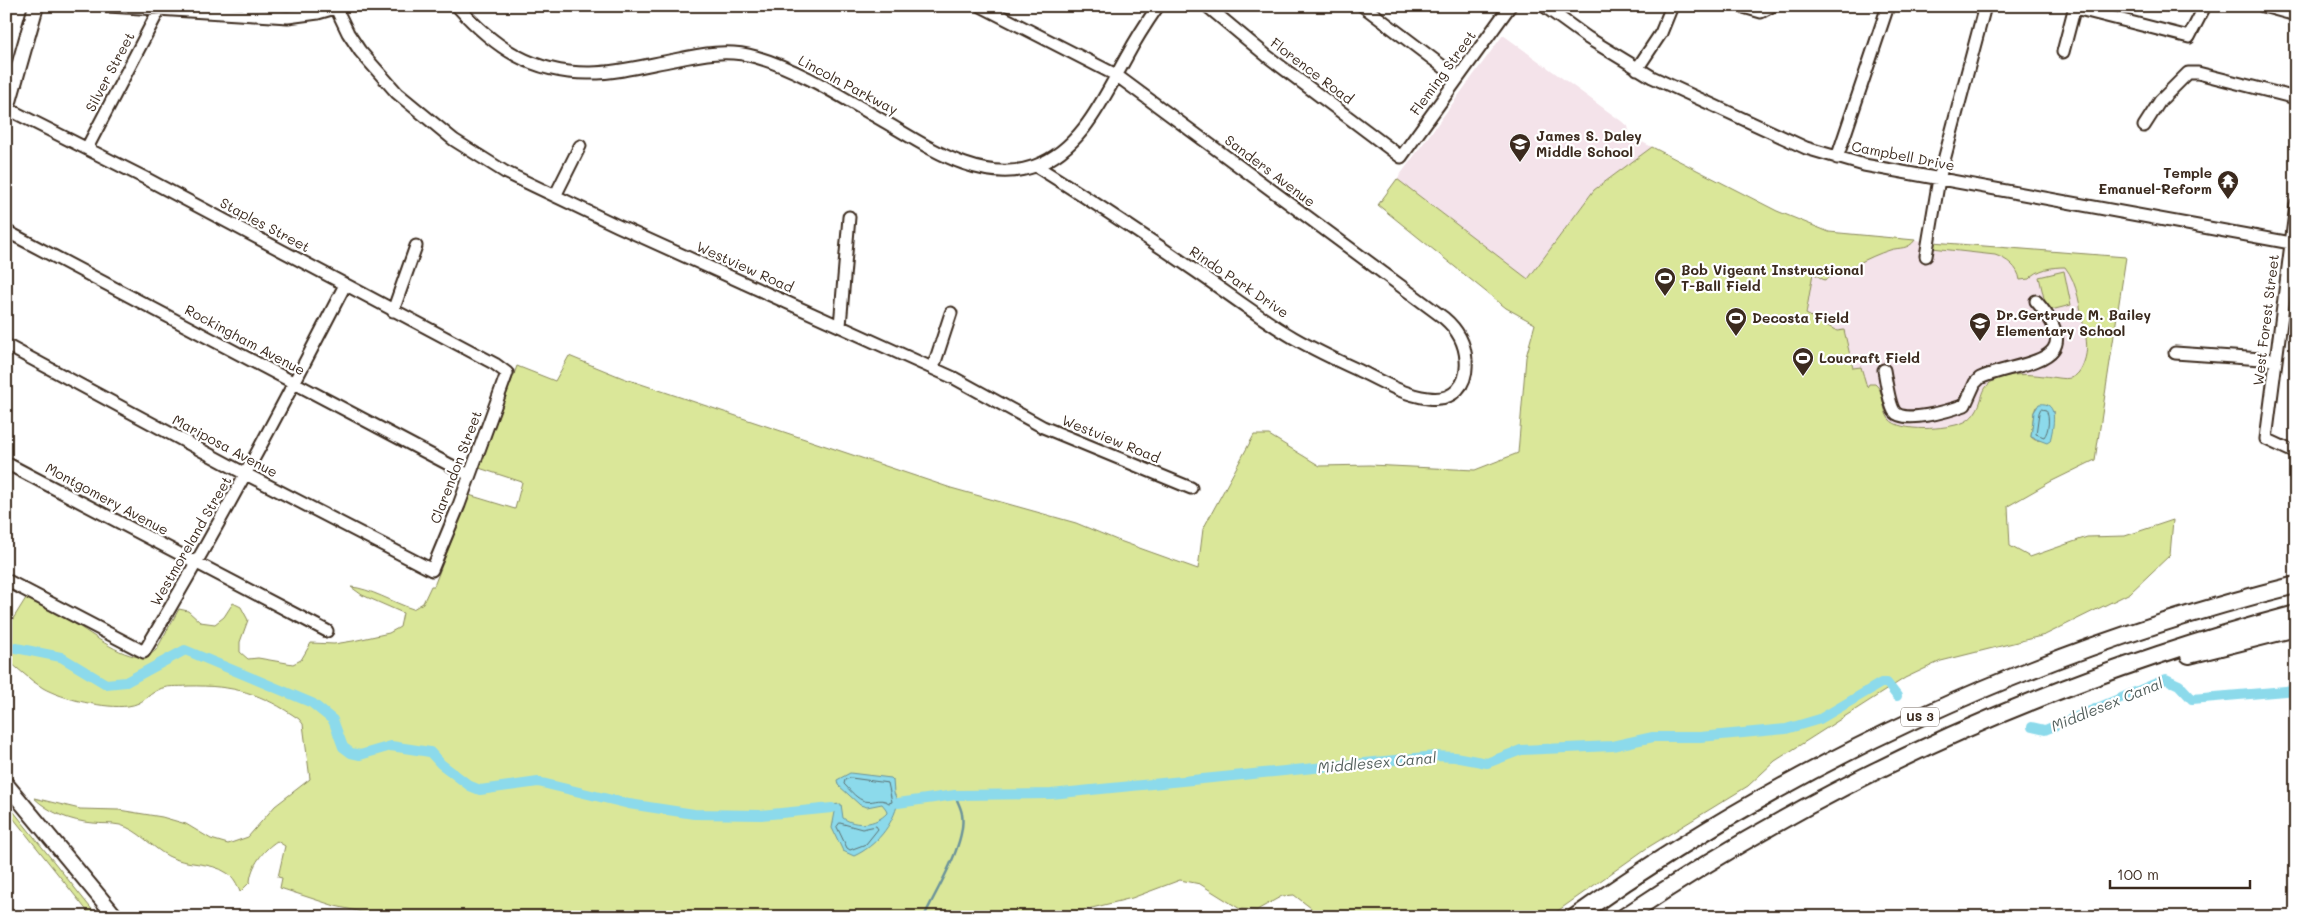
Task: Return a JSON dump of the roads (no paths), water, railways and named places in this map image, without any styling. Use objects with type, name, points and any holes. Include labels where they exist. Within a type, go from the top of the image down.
[{"type":"highway","name":"US 3","points":[[1575,917],[1651,865],[1745,808],[1857,747],[1926,714],[2012,677],[2108,641],[2205,609],[2296,585]]},
{"type":"highway","name":"US 3","points":[[1624,917],[1734,846],[1854,780],[1946,736],[2070,685],[2167,651],[2296,614]]},
{"type":"highway","points":[[2070,685],[2296,628]]},
{"type":"main road","points":[[7,109],[36,6]]},
{"type":"main road","points":[[6,784],[116,917]]},
{"type":"street","points":[[108,6],[159,10],[192,9],[288,17],[318,13],[339,7]]},
{"type":"street","name":"Lincoln Parkway","points":[[458,6],[513,56],[556,70],[591,73],[708,53],[744,54],[771,62],[816,82],[934,150],[957,160],[994,170],[1016,170],[1036,166],[1060,152],[1097,111],[1158,6]]},
{"type":"street","name":"Sanders Avenue","points":[[981,6],[1116,76],[1454,327],[1464,349],[1465,376],[1461,387],[1454,394],[1437,398]]},
{"type":"street","name":"Florence Road","points":[[1206,6],[1267,56],[1401,157]]},
{"type":"street","points":[[1363,6],[1458,78]]},
{"type":"street","name":"Fleming Street","points":[[1401,157],[1510,6]]},
{"type":"street","name":"Campbell Drive","points":[[1544,6],[1637,69],[1806,148],[1837,158],[1939,179],[2291,243]]},
{"type":"street","points":[[1637,69],[1661,33],[1672,6]]},
{"type":"street","points":[[1740,6],[1761,12],[1769,8]]},
{"type":"street","points":[[1837,158],[1888,6]]},
{"type":"street","points":[[1926,256],[1939,179],[1985,6]]},
{"type":"street","points":[[2063,52],[2075,7],[2189,37],[2205,6]]},
{"type":"street","points":[[2263,6],[2296,15]]},
{"type":"street","name":"Westview Road","points":[[339,7],[348,33],[360,51],[416,110],[454,140],[505,172],[933,368],[1043,427],[1191,488]]},
{"type":"street","name":"Silver Street","points":[[87,148],[159,10]]},
{"type":"street","points":[[2144,126],[2160,101],[2188,73],[2198,73],[2296,98]]},
{"type":"street","name":"Staples Street","points":[[7,109],[87,148],[495,364],[507,373]]},
{"type":"street","points":[[555,196],[580,146]]},
{"type":"street","name":"Rindo Park Drive","points":[[1036,166],[1092,201],[1294,338],[1410,393],[1428,398],[1437,398]]},
{"type":"street","name":"West Forest Street","points":[[2296,205],[2266,439],[2296,453]]},
{"type":"street","points":[[840,326],[849,217]]},
{"type":"street","name":"Rockingham Avenue","points":[[6,231],[469,475]]},
{"type":"street","points":[[393,311],[416,246]]},
{"type":"street","name":"Westmoreland Street","points":[[6,580],[144,652],[246,475],[345,285]]},
{"type":"street","points":[[1884,370],[1893,409],[1901,417],[1912,418],[1965,406],[1975,383],[1980,378],[2041,360],[2053,350],[2056,335],[2045,312],[2036,301]]},
{"type":"street","points":[[933,368],[951,313]]},
{"type":"street","name":"Mariposa Avenue","points":[[6,345],[246,475],[432,570]]},
{"type":"street","points":[[2175,353],[2276,360]]},
{"type":"street","name":"Clarendon Street","points":[[432,570],[459,505],[507,373]]},
{"type":"street","name":"Montgomery Avenue","points":[[6,462],[327,631]]},
{"type":"water","points":[[2039,404],[2046,404],[2050,407],[2054,417],[2050,441],[2047,443],[2031,437],[2034,412]]},
{"type":"water","points":[[850,773],[891,778],[898,802],[888,827],[869,847],[854,856],[843,851],[832,828],[835,812],[829,805],[841,804],[843,818],[860,824],[877,820],[887,813],[882,804],[867,807],[860,805],[838,785],[837,780]]},
{"type":"waterway","points":[[6,646],[61,657],[106,684],[126,682],[185,650],[312,703],[333,720],[343,747],[351,753],[360,755],[391,746],[430,752],[441,764],[470,786],[480,790],[538,782],[629,804],[694,814],[761,815],[832,808]]},
{"type":"waterway","name":"Middlesex Canal","points":[[2032,727],[2045,730],[2166,679],[2179,685],[2192,699],[2296,690]]},
{"type":"waterway","name":"Middlesex Canal","points":[[898,803],[955,795],[1051,794],[1435,756],[1455,757],[1487,763],[1521,750],[1612,746],[1653,737],[1700,737],[1786,729],[1820,719],[1881,683],[1887,683],[1897,696]]},
{"type":"waterway","points":[[924,917],[960,839],[962,814],[955,795]]},
{"type":"place","name":"James S. Daley Middle School","points":[[1520,163]]},
{"type":"place","name":"Temple Emanuel-Reform","points":[[2228,200]]},
{"type":"place","name":"Bob Vigeant Instructional T-Ball Field","points":[[1665,297]]},
{"type":"place","name":"Decosta Field","points":[[1736,337]]},
{"type":"place","name":"Dr.Gertrude M. Bailey Elementary School","points":[[1980,342]]},
{"type":"place","name":"Loucraft Field","points":[[1803,377]]}]
